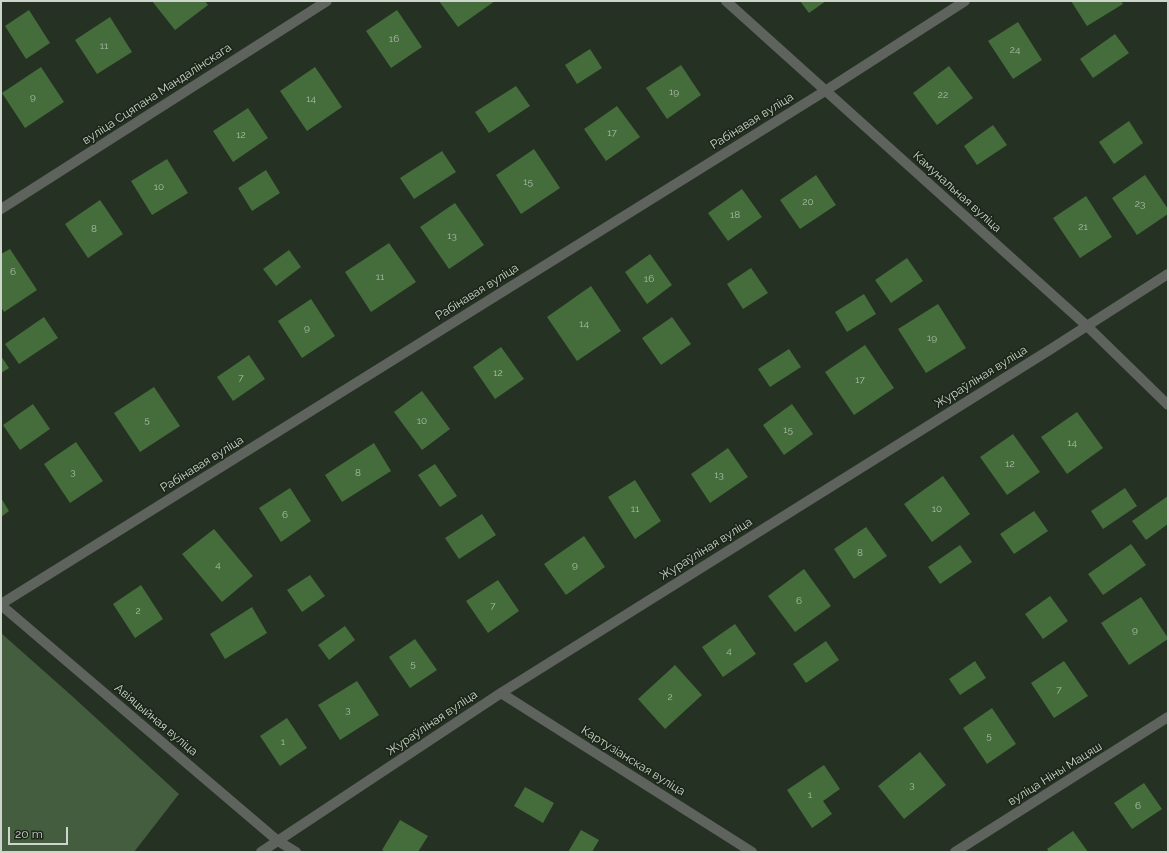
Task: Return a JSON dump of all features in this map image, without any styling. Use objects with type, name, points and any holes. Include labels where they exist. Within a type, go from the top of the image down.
[{"type":"street","name":"вуліца Сцяпана Мандалінскага","points":[[1,209],[327,1]]},
{"type":"street","name":"Камунальная вуліца","points":[[726,1],[824,91],[1087,326],[1168,405]]},
{"type":"street","name":"Рабінавая вуліца","points":[[1,605],[824,91],[965,1]]},
{"type":"street","name":"Жураўліная вуліца","points":[[262,852],[500,693],[1168,274]]},
{"type":"street","name":"Авіяцыйная вуліца","points":[[1,605],[278,841],[296,852]]},
{"type":"street","name":"Картузіанская вуліца","points":[[500,693],[752,852]]},
{"type":"street","name":"вуліца Ніны Мацяш","points":[[955,852],[1168,717]]},
{"type":"green space","points":[[1,633],[179,794],[134,852],[1,852]]},
{"type":"building","points":[[152,1],[205,1],[208,5],[175,30]]},
{"type":"building","points":[[439,1],[495,1],[458,27]]},
{"type":"building","points":[[800,1],[826,1],[809,13]]},
{"type":"building","points":[[1071,1],[1121,1],[1123,4],[1087,26]]},
{"type":"building","points":[[29,10],[50,43],[26,59],[5,26]]},
{"type":"building","points":[[397,10],[422,47],[391,68],[366,31]]},
{"type":"building","points":[[110,17],[132,52],[97,74],[75,40]]},
{"type":"building","points":[[1018,22],[1042,60],[1013,79],[988,41]]},
{"type":"building","points":[[1115,34],[1129,53],[1093,78],[1080,59]]},
{"type":"building","points":[[590,49],[602,68],[577,84],[565,65]]},
{"type":"building","points":[[681,65],[701,95],[667,119],[646,88]]},
{"type":"building","points":[[949,66],[973,98],[937,125],[913,93]]},
{"type":"building","points":[[41,67],[64,102],[25,128],[2,93]]},
{"type":"building","points":[[315,67],[342,107],[307,131],[280,91]]},
{"type":"building","points":[[516,86],[530,106],[489,133],[475,112]]},
{"type":"building","points":[[617,106],[640,137],[606,161],[584,129]]},
{"type":"building","points":[[248,108],[268,138],[233,162],[213,131]]},
{"type":"building","points":[[1129,121],[1143,143],[1114,164],[1099,142]]},
{"type":"building","points":[[993,125],[1007,145],[977,165],[964,146]]},
{"type":"building","points":[[534,149],[560,188],[521,214],[496,175]]},
{"type":"building","points":[[442,151],[456,172],[414,199],[400,178]]},
{"type":"building","points":[[167,159],[188,193],[152,215],[131,181]]},
{"type":"building","points":[[266,170],[280,193],[252,211],[238,188]]},
{"type":"building","points":[[816,175],[836,205],[800,229],[780,200]]},
{"type":"building","points":[[1145,175],[1168,209],[1168,214],[1137,235],[1112,198]]},
{"type":"building","points":[[742,189],[762,217],[728,241],[708,213]]},
{"type":"building","points":[[1086,196],[1112,237],[1080,258],[1053,218]]},
{"type":"building","points":[[100,200],[123,234],[88,258],[65,224]]},
{"type":"building","points":[[455,203],[484,245],[449,269],[420,227]]},
{"type":"building","points":[[389,243],[416,282],[371,312],[345,272]]},
{"type":"building","points":[[10,249],[37,290],[4,312],[1,307],[1,254]]},
{"type":"building","points":[[289,250],[301,267],[276,286],[263,269]]},
{"type":"building","points":[[650,254],[672,285],[647,304],[625,272]]},
{"type":"building","points":[[907,258],[923,281],[891,303],[875,280]]},
{"type":"building","points":[[751,268],[768,293],[743,309],[727,284]]},
{"type":"building","points":[[591,286],[621,331],[577,361],[547,317]]},
{"type":"building","points":[[864,294],[876,314],[847,332],[835,312]]},
{"type":"building","points":[[311,299],[335,336],[302,358],[278,321]]},
{"type":"building","points":[[938,304],[966,348],[926,373],[898,329]]},
{"type":"building","points":[[44,317],[58,338],[19,364],[5,344]]},
{"type":"building","points":[[672,317],[691,344],[661,365],[642,338]]},
{"type":"building","points":[[865,345],[894,388],[854,415],[825,372]]},
{"type":"building","points":[[501,347],[524,379],[495,399],[473,367]]},
{"type":"building","points":[[789,349],[801,367],[770,387],[758,369]]},
{"type":"building","points":[[249,355],[265,379],[233,401],[217,377]]},
{"type":"building","points":[[1,356],[9,368],[1,373]]},
{"type":"building","points":[[154,387],[180,426],[140,452],[114,413]]},
{"type":"building","points":[[422,391],[450,429],[422,450],[394,412]]},
{"type":"building","points":[[33,404],[50,429],[20,450],[3,425]]},
{"type":"building","points":[[792,404],[813,434],[784,455],[763,425]]},
{"type":"building","points":[[1077,412],[1103,448],[1067,474],[1041,437]]},
{"type":"building","points":[[1013,434],[1040,472],[1007,495],[980,457]]},
{"type":"building","points":[[76,442],[103,481],[70,503],[44,464]]},
{"type":"building","points":[[374,443],[391,471],[342,502],[325,475]]},
{"type":"building","points":[[728,448],[748,477],[710,503],[691,474]]},
{"type":"building","points":[[435,464],[457,496],[440,507],[418,475]]},
{"type":"building","points":[[943,476],[970,514],[932,542],[904,504]]},
{"type":"building","points":[[635,480],[661,521],[635,539],[608,497]]},
{"type":"building","points":[[290,488],[311,521],[281,542],[259,508]]},
{"type":"building","points":[[1125,488],[1137,506],[1103,529],[1091,511]]},
{"type":"building","points":[[1168,496],[1168,524],[1146,540],[1132,521]]},
{"type":"building","points":[[1,498],[9,511],[1,517]]},
{"type":"building","points":[[1034,511],[1048,531],[1014,554],[1000,534]]},
{"type":"building","points":[[482,514],[496,535],[459,559],[445,538]]},
{"type":"building","points":[[866,527],[887,556],[854,579],[834,549]]},
{"type":"building","points":[[214,529],[253,576],[222,602],[182,554]]},
{"type":"building","points":[[584,536],[605,567],[566,595],[544,564]]},
{"type":"building","points":[[1131,544],[1146,565],[1103,595],[1088,574]]},
{"type":"building","points":[[960,545],[972,562],[940,584],[928,567]]},
{"type":"building","points":[[804,569],[831,606],[795,632],[768,596]]},
{"type":"building","points":[[310,575],[325,596],[302,612],[287,590]]},
{"type":"building","points":[[498,580],[519,611],[488,633],[466,601]]},
{"type":"building","points":[[141,585],[163,619],[135,638],[113,604]]},
{"type":"building","points":[[1050,596],[1068,621],[1043,639],[1025,614]]},
{"type":"building","points":[[1141,597],[1168,639],[1129,665],[1101,623]]},
{"type":"building","points":[[252,607],[267,633],[225,659],[210,634]]},
{"type":"building","points":[[735,624],[756,654],[723,677],[702,647]]},
{"type":"building","points":[[345,626],[355,640],[329,660],[318,645]]},
{"type":"building","points":[[415,639],[437,670],[410,688],[389,657]]},
{"type":"building","points":[[826,641],[839,660],[806,683],[793,664]]},
{"type":"building","points":[[975,661],[986,678],[960,695],[949,679]]},
{"type":"building","points":[[1064,661],[1088,696],[1054,718],[1031,683]]},
{"type":"building","points":[[675,665],[702,695],[665,729],[638,699]]},
{"type":"building","points":[[357,681],[379,715],[340,740],[318,705]]},
{"type":"building","points":[[992,708],[1016,744],[987,764],[963,728]]},
{"type":"building","points":[[287,718],[307,748],[280,766],[260,736]]},
{"type":"building","points":[[920,752],[946,785],[904,819],[878,786]]},
{"type":"building","points":[[824,765],[840,789],[823,801],[832,814],[812,828],[787,790]]},
{"type":"building","points":[[1144,783],[1162,809],[1132,829],[1114,803]]},
{"type":"building","points":[[525,787],[554,803],[543,823],[514,806]]},
{"type":"building","points":[[400,820],[428,836],[418,852],[386,852],[382,850]]},
{"type":"building","points":[[581,830],[599,840],[592,852],[568,852]]},
{"type":"building","points":[[1073,831],[1088,852],[1049,852],[1047,849]]}]
